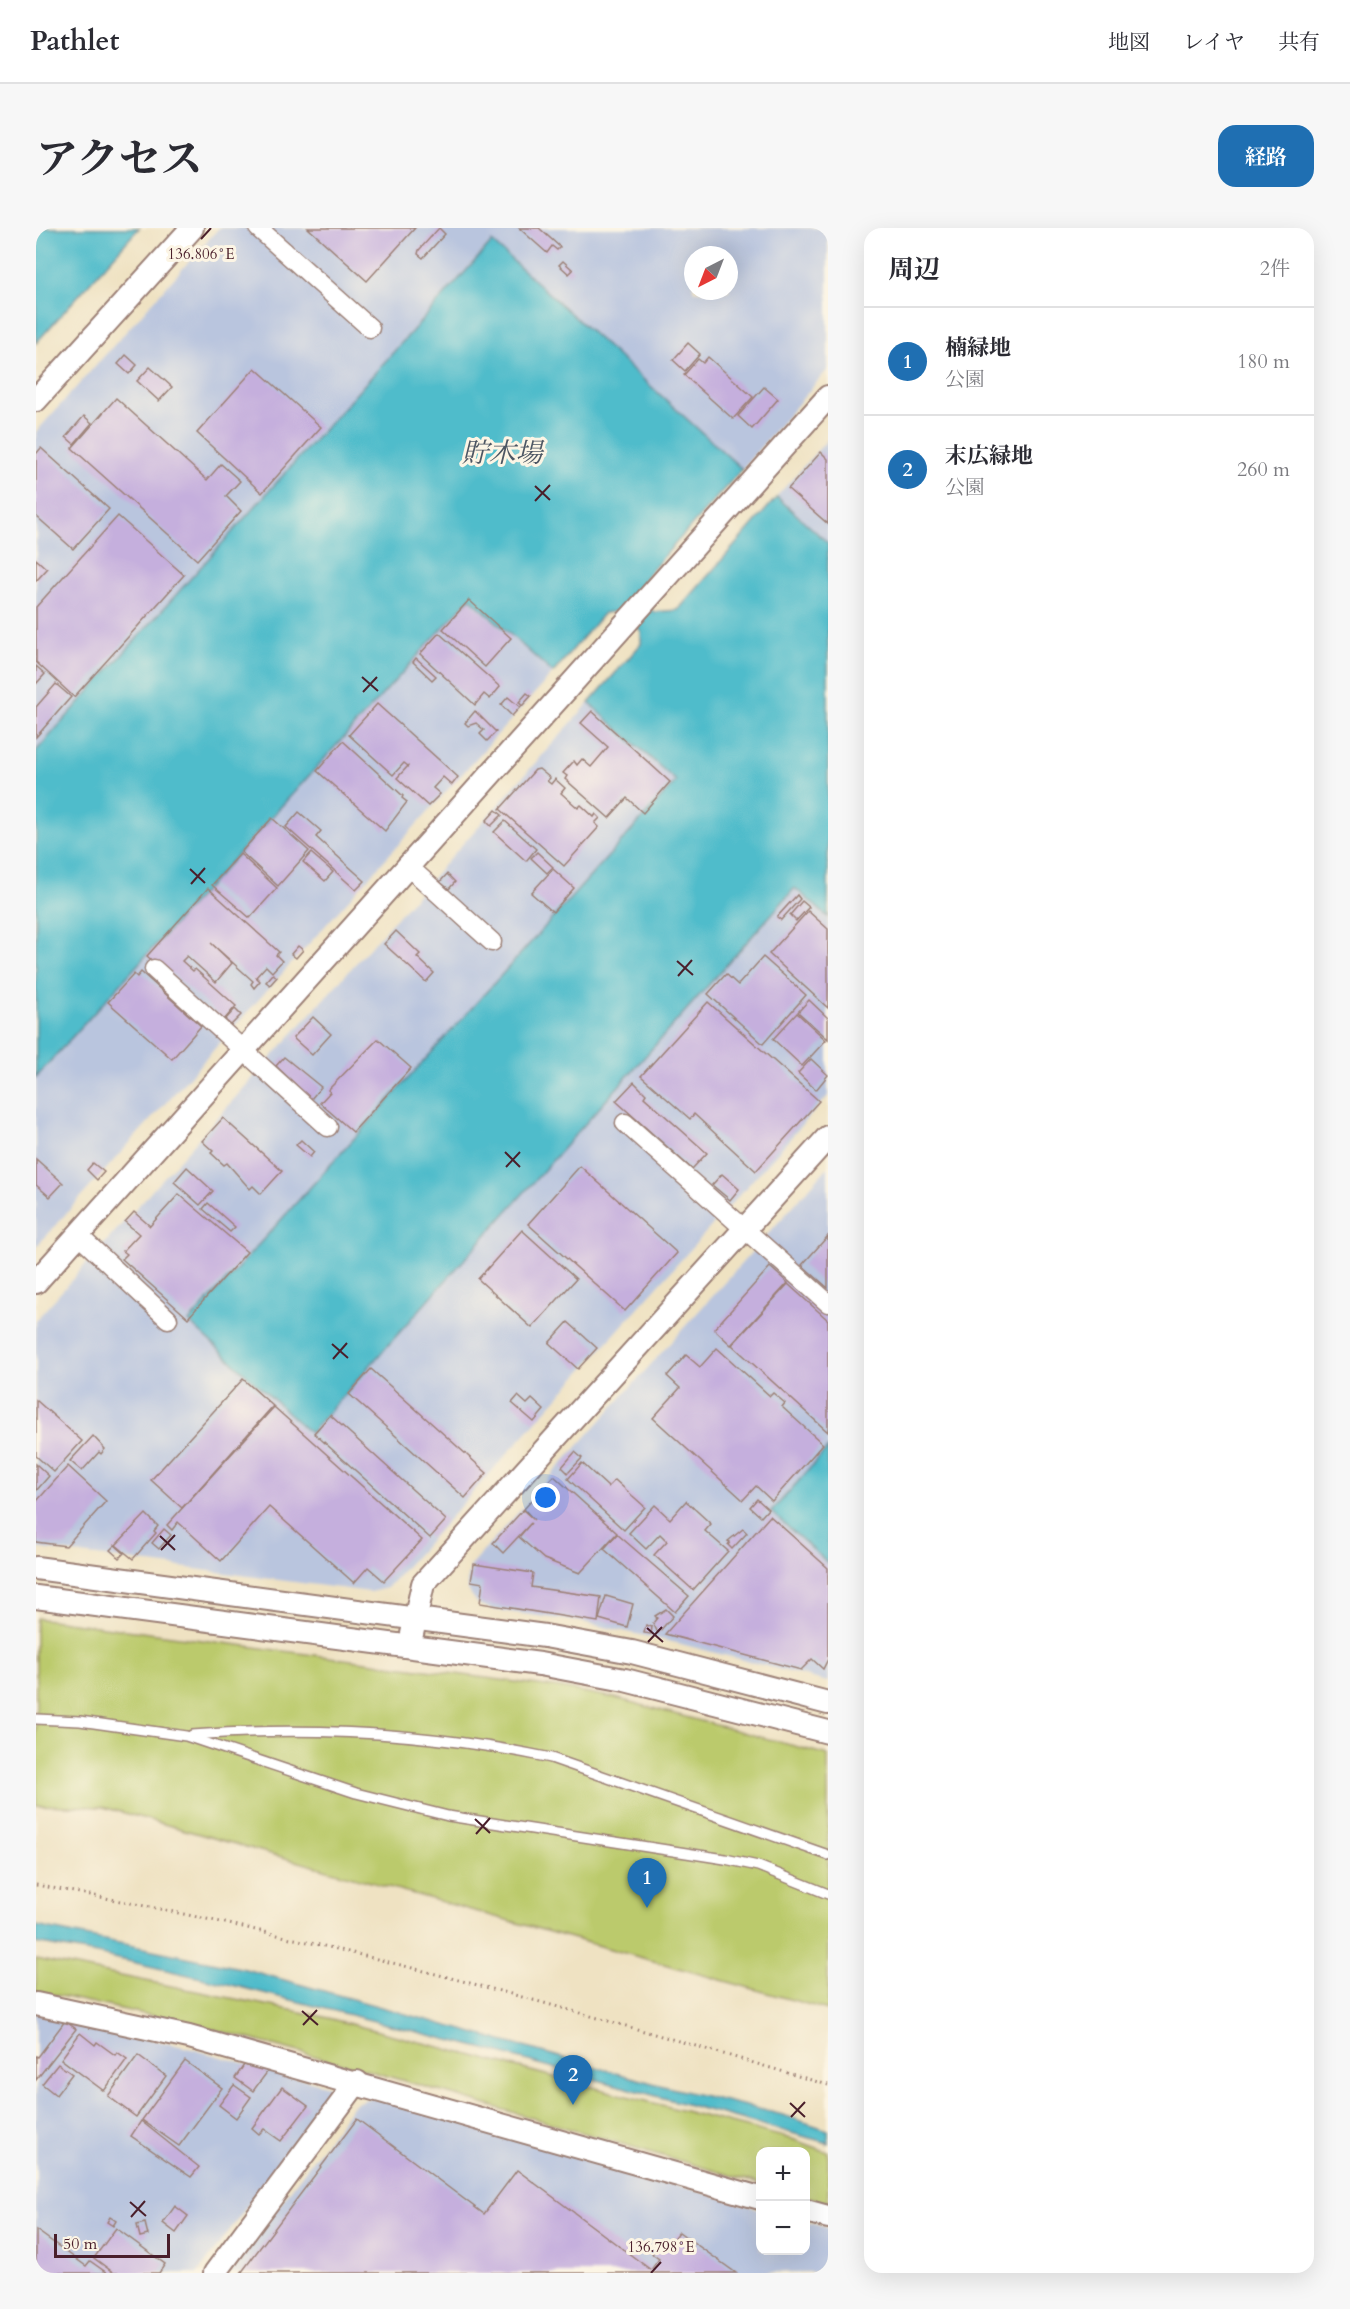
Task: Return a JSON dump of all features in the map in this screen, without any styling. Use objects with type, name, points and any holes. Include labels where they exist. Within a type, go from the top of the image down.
[{"type":"street","points":[[36,400],[192,228]]},
{"type":"street","points":[[258,228],[370,328]]},
{"type":"street","points":[[36,1282],[828,398]]},
{"type":"street","points":[[409,867],[492,942]]},
{"type":"street","points":[[154,969],[328,1127]]},
{"type":"street","points":[[625,1123],[828,1303]]},
{"type":"street","points":[[409,1647],[423,1584],[828,1137]]},
{"type":"street","points":[[78,1235],[168,1319]]},
{"type":"street","points":[[36,1568],[545,1636],[632,1652],[828,1702]]},
{"type":"street","points":[[36,1597],[540,1664],[625,1680],[828,1732]]},
{"type":"street","points":[[36,2004],[189,2037],[357,2082],[756,2197]]},
{"type":"street","points":[[215,2273],[357,2082]]},
{"type":"street","points":[[810,2212],[828,2217]]},
{"type":"lane","points":[[36,1719],[80,1721],[186,1736],[356,1793],[436,1813],[725,1859],[758,1866],[828,1894]]},
{"type":"lane","points":[[186,1736],[243,1731],[358,1732],[522,1752],[551,1758],[828,1855]]},
{"type":"path","points":[[36,1885],[309,1941],[684,2042],[828,2085]]},
{"type":"shaded area","points":[[219,228],[828,228],[828,369],[742,469],[491,242],[36,751],[36,432]]},
{"type":"shaded area","points":[[828,439],[828,543],[777,496]]},
{"type":"shaded area","points":[[470,598],[553,673],[36,1247],[36,1077]]},
{"type":"shaded area","points":[[589,703],[676,781],[189,1322],[310,1432],[796,888],[828,917],[828,1096],[387,1588],[370,1592],[36,1548],[36,1320]]},
{"type":"shaded area","points":[[828,1167],[828,1448],[772,1512],[828,1563],[828,1682],[677,1643],[582,1622],[494,1610],[478,1604],[468,1590],[467,1582],[471,1565]]},
{"type":"shaded area","points":[[36,2013],[184,2047],[329,2086],[332,2092],[198,2273],[36,2273]]},
{"type":"shaded area","points":[[371,2097],[756,2208],[756,2255],[810,2255],[810,2223],[828,2228],[828,2272],[229,2273],[354,2104]]},
{"type":"green space","points":[[36,1618],[561,1688],[615,1698],[828,1755],[828,2010],[103,1807],[36,1805]]},
{"type":"green space","points":[[36,1959],[320,2016],[795,2140],[828,2152],[828,2203],[810,2198],[810,2147],[756,2147],[756,2183],[363,2069],[201,2026],[36,1991]]},
{"type":"water","points":[[36,228],[139,228],[36,343]]},
{"type":"water","name":"貯木場","points":[[492,242],[742,469],[644,579],[641,600],[654,612],[678,610],[777,497],[828,543],[828,917],[795,888],[310,1433],[189,1322],[676,781],[589,703],[641,644],[641,631],[621,611],[604,613],[553,673],[470,598],[36,1077],[36,751]]},
{"type":"water","points":[[828,1448],[828,1563],[771,1512]]},
{"type":"water","points":[[36,1926],[245,1969],[663,2086],[783,2115],[828,2130],[828,2143],[481,2048],[232,1985],[97,1954],[36,1943]]},
{"type":"building","points":[[308,228],[415,228],[367,281]]},
{"type":"building","points":[[439,228],[445,234],[423,258],[418,254],[419,250]]},
{"type":"building","points":[[519,228],[539,228],[560,247],[557,250],[552,246],[547,253]]},
{"type":"building","points":[[563,261],[573,270],[569,274],[559,265]]},
{"type":"building","points":[[688,343],[700,354],[685,371],[673,360]]},
{"type":"building","points":[[126,355],[137,365],[129,374],[118,364]]},
{"type":"building","points":[[708,357],[753,397],[733,419],[684,375],[698,359],[703,363]]},
{"type":"building","points":[[150,367],[172,387],[159,401],[137,381]]},
{"type":"building","points":[[255,368],[321,427],[262,493],[197,433]]},
{"type":"building","points":[[764,387],[778,399],[752,429],[738,416]]},
{"type":"building","points":[[116,398],[207,480],[221,464],[240,481],[226,496],[241,511],[197,560],[72,448]]},
{"type":"building","points":[[84,416],[92,423],[74,444],[66,437]]},
{"type":"building","points":[[41,448],[109,509],[73,549],[36,516],[36,454]]},
{"type":"building","points":[[821,452],[828,459],[828,524],[788,489]]},
{"type":"building","points":[[118,516],[184,575],[74,697],[36,662],[36,607]]},
{"type":"building","points":[[36,559],[47,569],[36,581]]},
{"type":"building","points":[[469,600],[511,638],[485,667],[443,629]]},
{"type":"building","points":[[439,633],[500,687],[490,699],[484,694],[475,705],[420,654]]},
{"type":"building","points":[[416,658],[436,676],[432,680],[413,662]]},
{"type":"building","points":[[36,666],[45,674],[36,684]]},
{"type":"building","points":[[56,684],[71,697],[36,737],[36,707]]},
{"type":"building","points":[[527,693],[531,696],[522,706],[519,702]]},
{"type":"building","points":[[508,697],[520,707],[512,716],[501,705]]},
{"type":"building","points":[[377,704],[458,777],[452,785],[443,777],[433,788],[440,794],[428,806],[397,778],[408,766],[404,763],[393,775],[349,735]]},
{"type":"building","points":[[475,711],[496,732],[487,741],[480,734],[484,730],[476,723],[468,726],[465,723]]},
{"type":"building","points":[[592,711],[670,782],[643,813],[627,798],[609,818],[565,779],[567,776],[563,773],[574,761],[577,765],[582,759],[591,767],[608,747],[581,723]]},
{"type":"building","points":[[343,741],[407,802],[385,831],[317,771]]},
{"type":"building","points":[[539,769],[550,778],[547,781],[551,784],[555,779],[565,788],[561,793],[578,808],[581,805],[594,817],[596,814],[600,818],[595,823],[599,827],[564,866],[500,809],[535,770]]},
{"type":"building","points":[[496,810],[502,815],[491,826],[486,821]]},
{"type":"building","points":[[299,812],[321,831],[316,837],[365,881],[356,890],[286,827]]},
{"type":"building","points":[[272,818],[309,851],[278,886],[241,852]]},
{"type":"building","points":[[505,821],[536,849],[526,861],[494,832]]},
{"type":"building","points":[[537,852],[553,867],[547,873],[531,858]]},
{"type":"building","points":[[311,853],[333,872],[325,881],[303,862]]},
{"type":"building","points":[[240,854],[277,888],[250,918],[212,885]]},
{"type":"building","points":[[553,869],[574,888],[553,912],[531,893]]},
{"type":"building","points":[[447,874],[455,882],[449,889],[440,882]]},
{"type":"building","points":[[208,888],[279,952],[276,955],[282,961],[272,972],[266,966],[256,977],[260,981],[254,988],[251,984],[253,981],[211,943],[232,963],[216,982],[187,956],[182,961],[193,971],[195,969],[236,1006],[224,1020],[172,973],[169,976],[147,956]]},
{"type":"building","points":[[797,895],[800,899],[781,920],[777,917]]},
{"type":"building","points":[[802,901],[809,907],[796,921],[790,915]]},
{"type":"building","points":[[808,911],[828,929],[828,1008],[769,954]]},
{"type":"building","points":[[396,931],[420,954],[417,957],[434,973],[426,982],[384,944]]},
{"type":"building","points":[[298,946],[303,950],[296,958],[291,954]]},
{"type":"building","points":[[763,957],[806,995],[763,1044],[708,994],[726,974],[738,985]]},
{"type":"building","points":[[141,972],[201,1026],[172,1059],[108,1002],[134,974],[137,977]]},
{"type":"building","points":[[273,974],[277,977],[270,985],[266,982]]},
{"type":"building","points":[[809,1000],[828,1018],[828,1039],[798,1012]]},
{"type":"building","points":[[708,1002],[819,1101],[756,1171],[694,1114],[690,1119],[641,1076]]},
{"type":"building","points":[[235,1009],[241,1015],[231,1025],[225,1020]]},
{"type":"building","points":[[797,1013],[826,1040],[802,1066],[773,1039]]},
{"type":"building","points":[[313,1017],[331,1034],[312,1055],[293,1038]]},
{"type":"building","points":[[378,1039],[411,1068],[353,1132],[320,1103],[330,1092],[328,1090]]},
{"type":"building","points":[[284,1057],[321,1087],[311,1099],[276,1066]]},
{"type":"building","points":[[811,1059],[828,1075],[816,1090],[798,1073]]},
{"type":"building","points":[[634,1082],[646,1094],[644,1097],[707,1153],[692,1169],[616,1101]]},
{"type":"building","points":[[223,1118],[282,1171],[261,1194],[253,1186],[250,1189],[227,1163],[224,1165],[211,1153],[213,1151],[202,1141]]},
{"type":"building","points":[[301,1140],[314,1152],[310,1157],[296,1145]]},
{"type":"building","points":[[36,1159],[63,1183],[50,1197],[36,1185]]},
{"type":"building","points":[[93,1163],[104,1172],[97,1180],[87,1170]]},
{"type":"building","points":[[580,1166],[677,1253],[625,1311],[528,1224]]},
{"type":"building","points":[[187,1167],[213,1191],[200,1205],[174,1182]]},
{"type":"building","points":[[722,1174],[739,1189],[730,1200],[712,1185]]},
{"type":"building","points":[[179,1194],[247,1252],[188,1318],[122,1259],[127,1254],[123,1251],[139,1234],[125,1222],[134,1212],[150,1226]]},
{"type":"building","points":[[208,1203],[235,1227],[230,1232],[203,1209]]},
{"type":"building","points":[[522,1230],[576,1279],[532,1328],[478,1279]]},
{"type":"building","points":[[828,1236],[828,1288],[802,1265]]},
{"type":"building","points":[[770,1267],[788,1283],[731,1345],[714,1329]]},
{"type":"building","points":[[788,1284],[828,1320],[828,1432],[732,1345]]},
{"type":"building","points":[[568,1322],[597,1348],[578,1369],[549,1343]]},
{"type":"building","points":[[717,1348],[770,1396],[773,1393],[785,1403],[782,1407],[823,1444],[772,1501],[756,1486],[743,1500],[653,1418],[680,1388],[667,1376],[686,1355],[700,1367]]},
{"type":"building","points":[[371,1369],[487,1473],[465,1498],[349,1394]]},
{"type":"building","points":[[243,1379],[273,1406],[182,1508],[151,1480]]},
{"type":"building","points":[[518,1396],[527,1404],[532,1399],[544,1410],[534,1422],[512,1403]]},
{"type":"building","points":[[36,1400],[82,1441],[54,1472],[36,1456]]},
{"type":"building","points":[[274,1407],[422,1540],[384,1581],[368,1567],[354,1583],[269,1507],[221,1561],[178,1522],[172,1530],[167,1525]]},
{"type":"building","points":[[330,1415],[446,1520],[430,1538],[314,1433]]},
{"type":"building","points":[[93,1436],[105,1449],[101,1454],[99,1452],[82,1471],[70,1461]]},
{"type":"building","points":[[575,1452],[582,1458],[568,1473],[562,1467]]},
{"type":"building","points":[[582,1463],[608,1487],[615,1480],[645,1507],[624,1530],[568,1479]]},
{"type":"building","points":[[36,1464],[49,1476],[36,1491]]},
{"type":"building","points":[[68,1466],[106,1501],[66,1546],[36,1542],[36,1502]]},
{"type":"building","points":[[554,1476],[617,1533],[580,1573],[544,1559],[519,1537],[531,1523],[503,1553],[493,1543],[523,1510],[534,1520],[524,1509]]},
{"type":"building","points":[[757,1499],[768,1509],[761,1517],[750,1507]]},
{"type":"building","points":[[686,1501],[711,1524],[705,1531],[728,1551],[693,1590],[654,1555],[667,1541],[660,1534],[646,1549],[629,1533],[655,1505],[670,1519]]},
{"type":"building","points":[[146,1514],[158,1526],[154,1531],[156,1533],[133,1559],[116,1545]]},
{"type":"building","points":[[770,1516],[828,1568],[828,1659],[823,1669],[812,1659],[801,1670],[665,1634]]},
{"type":"building","points":[[164,1529],[171,1535],[159,1549],[152,1543]]},
{"type":"building","points":[[743,1529],[747,1533],[732,1549],[728,1541]]},
{"type":"building","points":[[617,1534],[689,1596],[675,1612],[604,1549]]},
{"type":"building","points":[[115,1545],[124,1553],[119,1558],[110,1550]]},
{"type":"building","points":[[474,1564],[533,1573],[531,1587],[601,1597],[598,1622],[480,1603],[483,1583],[471,1581]]},
{"type":"building","points":[[606,1596],[633,1604],[627,1627],[599,1619]]},
{"type":"building","points":[[666,1609],[673,1616],[658,1633],[653,1623],[657,1618],[655,1616]]},
{"type":"building","points":[[646,1625],[652,1627],[651,1634],[644,1633]]},
{"type":"building","points":[[65,2021],[76,2029],[36,2080],[36,2056],[38,2057]]},
{"type":"building","points":[[80,2033],[95,2045],[97,2042],[115,2055],[117,2052],[127,2059],[104,2091],[61,2059]]},
{"type":"building","points":[[138,2055],[166,2076],[136,2117],[108,2096]]},
{"type":"building","points":[[185,2061],[222,2088],[179,2146],[142,2120]]},
{"type":"building","points":[[58,2064],[72,2074],[56,2095],[42,2084]]},
{"type":"building","points":[[244,2065],[268,2071],[253,2091],[235,2078]]},
{"type":"building","points":[[234,2085],[251,2097],[236,2118],[219,2105]]},
{"type":"building","points":[[282,2087],[308,2106],[281,2141],[264,2129],[259,2134],[252,2128]]},
{"type":"building","points":[[357,2119],[484,2214],[517,2170],[651,2270],[659,2259],[652,2254],[663,2239],[670,2244],[679,2232],[736,2273],[241,2273]]},
{"type":"building","points":[[141,2121],[199,2167],[191,2177],[131,2136]]},
{"type":"building","points":[[175,2206],[188,2216],[176,2233],[163,2223]]},
{"type":"building","points":[[110,2217],[116,2221],[113,2226],[107,2222]]},
{"type":"building","points":[[145,2223],[148,2235],[140,2237],[137,2225]]},
{"type":"building","points":[[116,2228],[165,2264],[159,2273],[114,2273],[94,2258]]},
{"type":"building","points":[[36,2230],[86,2266],[90,2261],[107,2273],[36,2273]]},
{"type":"place","name":"楠緑地","points":[[647,1908]]},
{"type":"place","name":"末広緑地","points":[[573,2105]]}]
